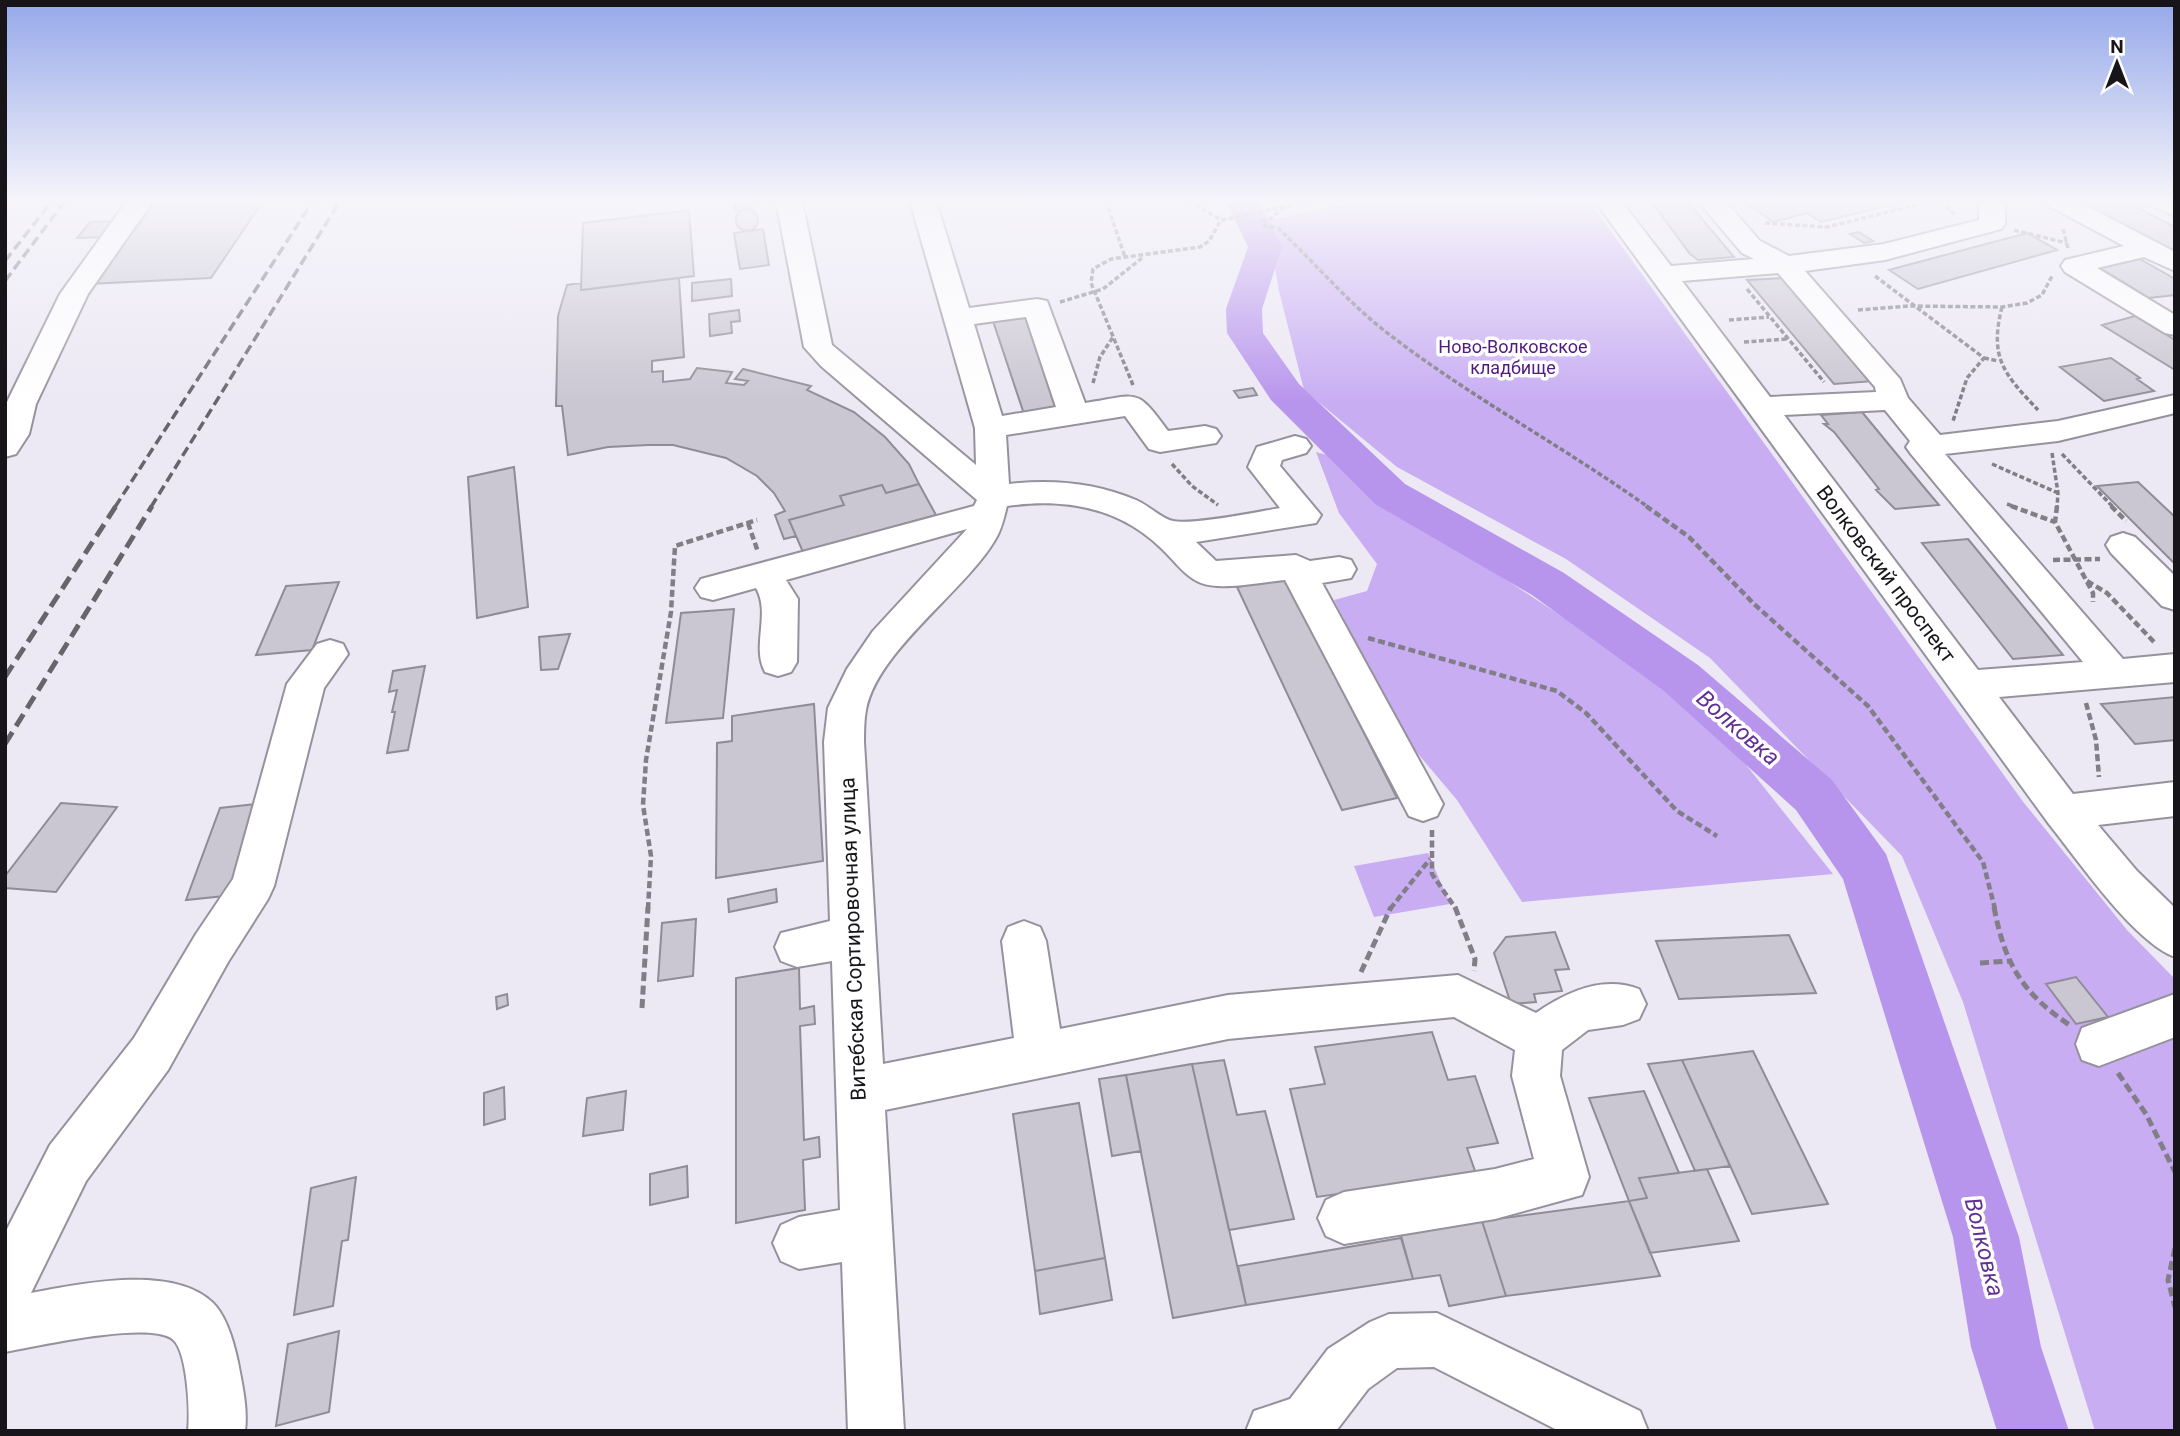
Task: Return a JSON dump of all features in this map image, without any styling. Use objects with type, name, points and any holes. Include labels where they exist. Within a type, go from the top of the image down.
[{"type":"street","points":[[5,447],[13,434],[22,404],[74,294],[90,268]]},
{"type":"street","points":[[803,268],[818,347],[992,507]]},
{"type":"street","points":[[943,268],[990,428],[992,507]]},
{"type":"street","name":"Волковский проспект","points":[[1658,268],[2063,812],[2122,884],[2175,937]]},
{"type":"street","points":[[1663,275],[1752,268]]},
{"type":"street","points":[[1788,268],[1889,385],[1892,400],[1945,445]]},
{"type":"street","points":[[2090,268],[2175,327]]},
{"type":"street","points":[[958,318],[1037,307],[1072,409]]},
{"type":"street","points":[[1761,407],[1892,400]]},
{"type":"street","points":[[2115,674],[1922,447],[2050,435],[2175,404]]},
{"type":"street","points":[[990,428],[1072,409],[1133,405],[1160,442],[1205,436]]},
{"type":"street","points":[[1166,533],[1304,516],[1264,467],[1268,454],[1295,446]]},
{"type":"street","points":[[713,588],[1055,490],[1081,494],[1126,509],[1166,533],[1210,573],[1296,566],[1340,643],[1423,804]]},
{"type":"street","name":"Витебская Сортировочная улица","points":[[876,1431],[844,743],[847,708],[860,679],[886,641],[981,537],[992,507]]},
{"type":"street","points":[[2129,551],[2175,597]]},
{"type":"street","points":[[1302,574],[1339,569]]},
{"type":"street","points":[[764,573],[780,599],[778,662]]},
{"type":"street","points":[[5,1289],[68,1163],[150,1054],[212,947],[253,886],[306,684],[330,654]]},
{"type":"street","points":[[1968,685],[2115,674],[2165,656]]},
{"type":"street","points":[[2063,812],[2175,799]]},
{"type":"street","points":[[797,947],[853,937]]},
{"type":"street","points":[[1024,941],[1040,1055]]},
{"type":"street","points":[[859,1093],[1228,1017],[1458,996],[1539,1039]]},
{"type":"street","points":[[1343,1218],[1496,1194],[1564,1177],[1536,1076],[1539,1039],[1578,1010],[1623,1004]]},
{"type":"street","points":[[2099,1044],[2175,1015]]},
{"type":"street","points":[[799,1243],[866,1232]]},
{"type":"street","points":[[5,1325],[95,1311],[157,1307],[188,1317],[208,1343],[219,1417],[216,1431]]},
{"type":"street","points":[[1274,1431],[1307,1423],[1348,1369],[1389,1341],[1437,1340],[1620,1431]]},
{"type":"path","points":[[1094,268],[1089,278],[1135,391],[1133,405]]},
{"type":"path","points":[[1037,307],[1095,294],[1126,268]]},
{"type":"path","points":[[1320,268],[1387,333],[1447,377],[1591,466],[1689,537],[1754,604],[1868,706],[1983,862],[1992,887],[2009,961],[2037,1000],[2099,1044],[2147,1114],[2175,1172]]},
{"type":"path","points":[[1873,268],[1916,306],[1984,358],[1998,361]]},
{"type":"path","points":[[1826,312],[1916,306],[2002,307],[2035,300],[2059,268]]},
{"type":"path","points":[[1731,270],[1841,403]]},
{"type":"path","points":[[2002,307],[1995,329],[1998,361],[2050,435],[2145,541],[2129,551],[2020,562]]},
{"type":"path","points":[[1724,320],[1770,317]]},
{"type":"path","points":[[1072,409],[1091,389],[1100,357],[1113,337]]},
{"type":"path","points":[[1741,342],[1788,339]]},
{"type":"path","points":[[1984,358],[1968,379],[1957,404],[1945,445],[1965,451],[2058,493]]},
{"type":"path","points":[[2050,435],[2058,493],[2055,522],[2093,593],[2094,636],[2088,643]]},
{"type":"path","points":[[1160,442],[1169,460],[1192,486],[1246,525]]},
{"type":"path","points":[[642,1008],[651,856],[643,805],[644,783],[671,612],[674,546],[757,520]]},
{"type":"path","points":[[2085,580],[2107,593],[2165,656]]},
{"type":"path","points":[[1340,643],[1368,638],[1391,641],[1473,670],[1551,690],[1567,698],[1680,812],[1704,831],[1717,836]]},
{"type":"path","points":[[2074,677],[2088,706],[2096,740],[2101,788]]},
{"type":"path","points":[[1423,804],[1433,839],[1430,859],[1432,874],[1458,912],[1475,959],[1473,1003]]},
{"type":"path","points":[[1350,1006],[1370,942],[1399,891],[1430,859]]},
{"type":"path","points":[[1980,963],[2009,961]]},
{"type":"path","points":[[2175,1248],[2168,1280],[2175,1307]]},
{"type":"green space","name":"Ново-Волковское кладбище","points":[[1275,268],[1637,268],[2024,803],[2127,930],[2175,979],[2175,1431],[2095,1431],[1963,1002],[1902,856],[1710,658],[1566,559],[1397,467],[1304,390]]},
{"type":"green space","points":[[1316,452],[1364,465],[1505,579],[1642,669],[1743,761],[1833,874],[1522,902],[1457,800],[1408,742],[1334,600],[1367,591],[1377,564],[1339,513]]},
{"type":"green space","points":[[1428,853],[1450,904],[1374,917],[1354,866]]},
{"type":"building","points":[[218,268],[211,278],[86,284],[102,270]]},
{"type":"building","points":[[582,268],[693,268],[694,276],[581,290]]},
{"type":"building","points":[[1896,268],[1993,268],[1918,289],[1889,270]]},
{"type":"building","points":[[2100,268],[2156,268],[2175,279],[2175,295],[2149,298]]},
{"type":"building","points":[[679,278],[684,357],[652,361],[652,372],[663,371],[663,382],[690,379],[697,368],[732,372],[726,383],[744,385],[748,381],[735,379],[743,369],[811,386],[807,390],[854,412],[885,437],[909,464],[919,484],[886,493],[882,485],[840,496],[844,505],[789,520],[796,536],[784,539],[775,515],[785,511],[774,493],[757,476],[726,458],[673,445],[608,447],[568,455],[562,406],[556,406],[558,316],[567,285],[581,283],[581,290]]},
{"type":"building","points":[[1785,278],[1875,381],[1834,384],[1747,280]]},
{"type":"building","points":[[731,279],[732,296],[692,301],[692,283]]},
{"type":"building","points":[[739,310],[740,321],[731,322],[732,333],[710,336],[709,314]]},
{"type":"building","points":[[1030,313],[1065,408],[1024,414],[992,318]]},
{"type":"building","points":[[2135,316],[2175,340],[2175,370],[2102,325]]},
{"type":"building","points":[[2111,358],[2154,391],[2104,401],[2060,367]]},
{"type":"building","points":[[1253,388],[1257,395],[1239,398],[1234,391]]},
{"type":"building","points":[[1862,412],[1939,505],[1895,509],[1876,490],[1879,489],[1834,432],[1824,424],[1828,424],[1821,415]]},
{"type":"building","points":[[514,467],[528,607],[477,618],[468,477]]},
{"type":"building","points":[[2138,482],[2175,517],[2175,564],[2097,486]]},
{"type":"building","points":[[919,484],[936,515],[803,552],[789,520],[844,505],[840,496],[882,485],[886,493]]},
{"type":"building","points":[[1968,539],[2063,655],[2013,659],[1922,543]]},
{"type":"building","points":[[1285,578],[1397,798],[1342,810],[1237,587]]},
{"type":"building","points":[[339,582],[312,650],[256,655],[286,586]]},
{"type":"building","points":[[734,609],[723,718],[666,723],[681,613]]},
{"type":"building","points":[[570,634],[558,669],[541,670],[539,637]]},
{"type":"building","points":[[425,666],[408,750],[387,753],[397,690],[389,692],[393,671]]},
{"type":"building","points":[[2175,697],[2175,740],[2135,744],[2101,704]]},
{"type":"building","points":[[814,704],[823,861],[716,878],[717,743],[732,741],[732,716]]},
{"type":"building","points":[[61,803],[117,807],[56,892],[5,888],[5,876]]},
{"type":"building","points":[[266,803],[234,895],[186,900],[220,808]]},
{"type":"building","points":[[776,889],[777,902],[729,912],[728,899]]},
{"type":"building","points":[[696,919],[693,976],[658,981],[662,923]]},
{"type":"building","points":[[1555,932],[1569,969],[1555,970],[1562,991],[1534,994],[1536,1002],[1511,1004],[1494,953],[1506,937]]},
{"type":"building","points":[[1789,935],[1816,993],[1679,999],[1656,941]]},
{"type":"building","points":[[799,968],[800,1009],[814,1006],[815,1024],[800,1026],[804,1140],[819,1137],[820,1157],[803,1160],[805,1210],[736,1223],[736,978]]},
{"type":"building","points":[[2076,977],[2108,1017],[2076,1024],[2046,984]]},
{"type":"building","points":[[507,994],[508,1005],[497,1009],[496,997]]},
{"type":"building","points":[[1432,1032],[1448,1080],[1475,1076],[1498,1143],[1467,1148],[1476,1174],[1317,1197],[1290,1089],[1325,1084],[1315,1047]]},
{"type":"building","points":[[1753,1051],[1828,1204],[1752,1214],[1682,1060]]},
{"type":"building","points":[[1224,1060],[1237,1115],[1265,1111],[1294,1219],[1229,1230],[1192,1064]]},
{"type":"building","points":[[1682,1060],[1730,1166],[1695,1171],[1648,1064]]},
{"type":"building","points":[[1192,1064],[1246,1305],[1173,1318],[1126,1075]]},
{"type":"building","points":[[1126,1075],[1141,1151],[1112,1156],[1099,1079]]},
{"type":"building","points":[[504,1087],[505,1119],[484,1125],[484,1093]]},
{"type":"building","points":[[626,1091],[623,1130],[583,1136],[587,1098]]},
{"type":"building","points":[[1644,1091],[1679,1173],[1639,1178],[1647,1198],[1629,1201],[1589,1098]]},
{"type":"building","points":[[1079,1103],[1105,1258],[1035,1271],[1013,1114]]},
{"type":"building","points":[[687,1166],[688,1197],[650,1205],[650,1174]]},
{"type":"building","points":[[1707,1169],[1739,1241],[1650,1253],[1629,1201],[1647,1198],[1639,1178]]},
{"type":"building","points":[[356,1177],[348,1240],[342,1241],[333,1306],[294,1315],[311,1188]]},
{"type":"building","points":[[1629,1201],[1660,1276],[1506,1296],[1482,1221]]},
{"type":"building","points":[[1482,1221],[1506,1296],[1449,1306],[1440,1275],[1413,1279],[1400,1232]]},
{"type":"building","points":[[1401,1238],[1413,1279],[1246,1305],[1238,1266]]},
{"type":"building","points":[[1105,1258],[1112,1300],[1040,1314],[1035,1271]]},
{"type":"building","points":[[339,1331],[329,1412],[276,1426],[288,1344]]},
{"type":"waterway","name":"Волковка","points":[[1258,268],[1244,309],[1245,333],[1285,392],[1390,494],[1548,584],[1681,678],[1814,795],[1867,870],[1986,1237],[2006,1347],[2033,1431]]},
{"type":"railway","points":[[5,281],[15,268]]},
{"type":"railway","points":[[115,507],[270,268]]},
{"type":"railway","points":[[151,507],[299,268]]},
{"type":"railway","points":[[5,677],[116,506]]},
{"type":"railway","points":[[5,744],[152,506]]}]
